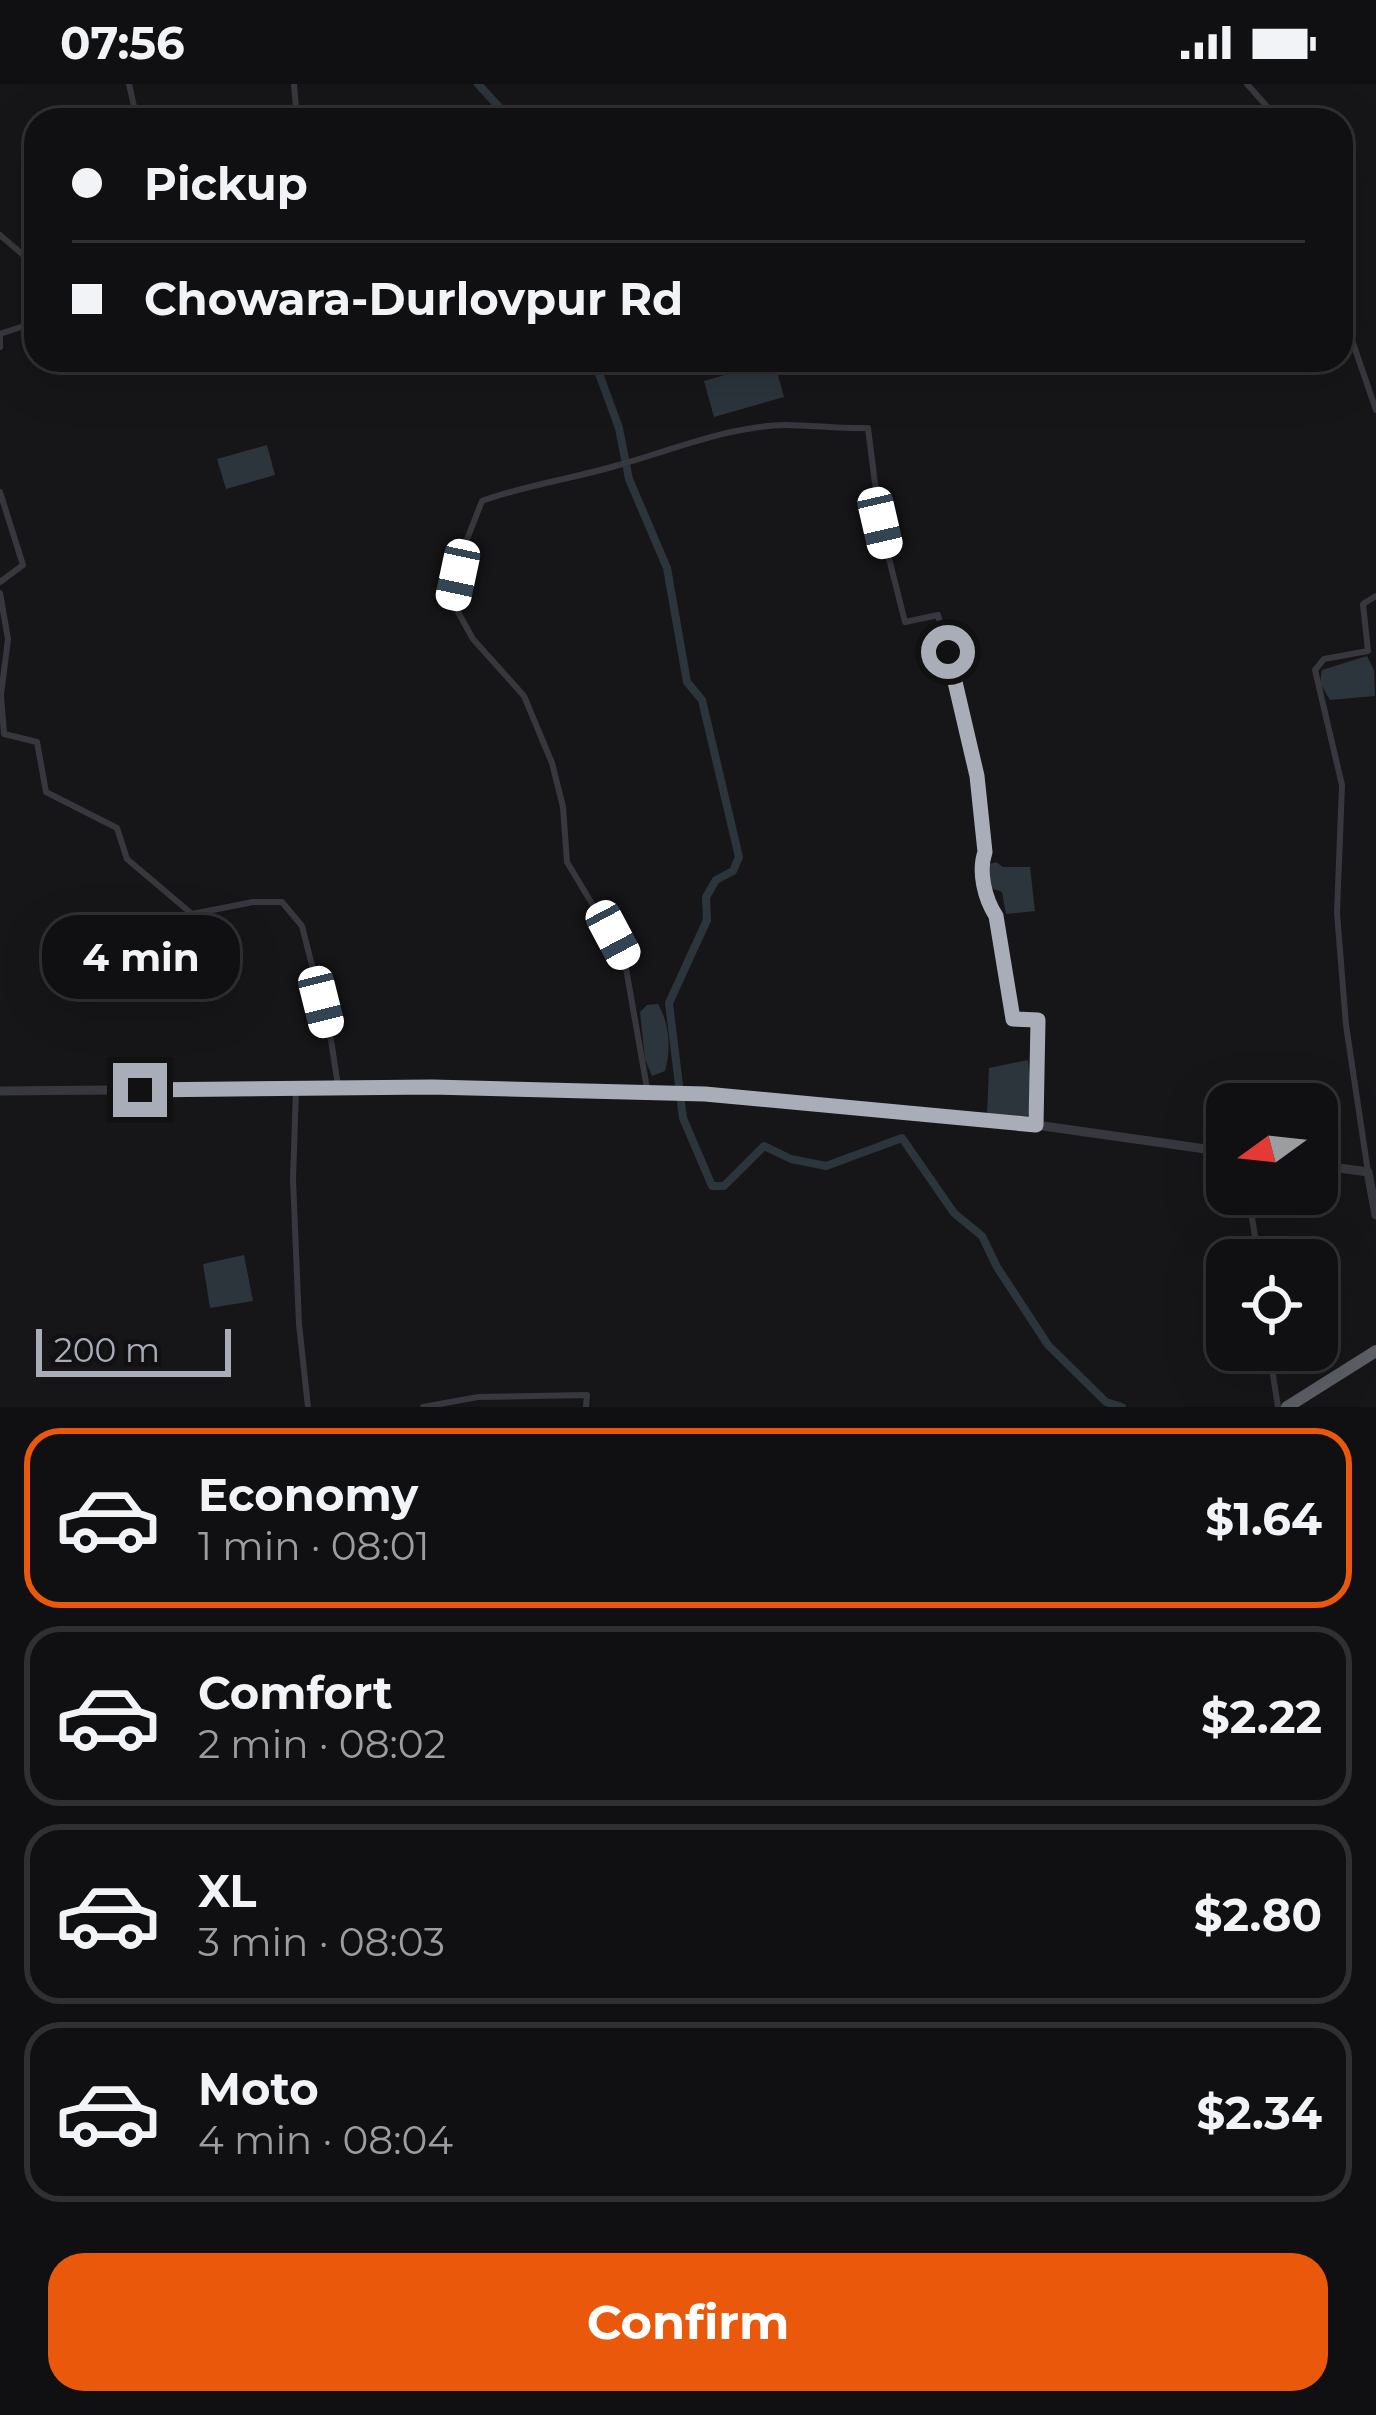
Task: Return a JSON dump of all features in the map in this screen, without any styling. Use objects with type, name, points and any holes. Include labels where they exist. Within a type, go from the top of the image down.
[{"type":"highway","points":[[1287,1407],[1376,1351]]},
{"type":"street","points":[[1247,84],[1268,108]]},
{"type":"street","points":[[0,235],[24,256]]},
{"type":"street","points":[[0,347],[0,334],[24,326]]},
{"type":"street","points":[[1353,343],[1376,410]]},
{"type":"street","points":[[648,1094],[624,957],[566,862],[563,808],[544,743],[524,696],[473,639],[453,603],[464,547],[482,501],[547,480],[617,466],[739,431],[785,425],[868,428],[880,523],[905,622],[938,615],[958,689],[977,776],[987,903],[996,916],[1013,1019],[1038,1020],[1036,1125]]},
{"type":"street","points":[[0,492],[23,565],[0,582]]},
{"type":"street","points":[[0,593],[8,639],[1,695],[4,734],[37,742],[46,792],[117,828],[127,859],[192,914],[253,902],[282,902],[302,926],[339,1090]]},
{"type":"street","points":[[1376,596],[1363,604],[1368,651],[1324,659],[1315,670],[1342,784],[1337,914],[1356,1112],[1376,1215]]},
{"type":"street","points":[[0,1091],[432,1087],[691,1094],[1036,1125],[1206,1149]]},
{"type":"street","points":[[296,1090],[293,1179],[308,1407]]},
{"type":"street","points":[[1338,1168],[1368,1172]]},
{"type":"street","points":[[1272,1371],[1278,1407]]},
{"type":"street","points":[[423,1407],[478,1397],[587,1394],[586,1407]]},
{"type":"shaded area","points":[[736,372],[777,372],[784,397],[714,417],[704,381]]},
{"type":"shaded area","points":[[267,445],[275,475],[226,489],[217,459]]},
{"type":"shaded area","points":[[1367,656],[1374,670],[1375,696],[1330,700],[1320,683],[1322,670]]},
{"type":"shaded area","points":[[996,862],[1003,867],[1030,867],[1035,911],[1006,914],[1002,892],[988,887],[986,865]]},
{"type":"shaded area","points":[[658,1004],[667,1029],[668,1054],[665,1071],[652,1076],[645,1059],[640,1012]]},
{"type":"shaded area","points":[[1028,1060],[1032,1097],[1028,1116],[987,1116],[989,1068]]},
{"type":"shaded area","points":[[244,1255],[253,1301],[210,1308],[203,1264]]},
{"type":"waterway","points":[[478,84],[500,108]]},
{"type":"waterway","points":[[598,372],[619,428],[629,479],[667,568],[687,682],[702,700],[739,857],[733,871],[716,880],[706,897],[707,920],[669,1003],[683,1118],[712,1186],[724,1186],[764,1146],[791,1159],[826,1166],[902,1138],[954,1213],[982,1236],[1048,1345],[1106,1402],[1122,1407]]},
{"type":"route","points":[[140,1090],[432,1087],[705,1094],[1036,1125],[1038,1020],[1013,1019],[996,916],[987,903],[981,863],[985,852],[977,776],[948,652]]}]
